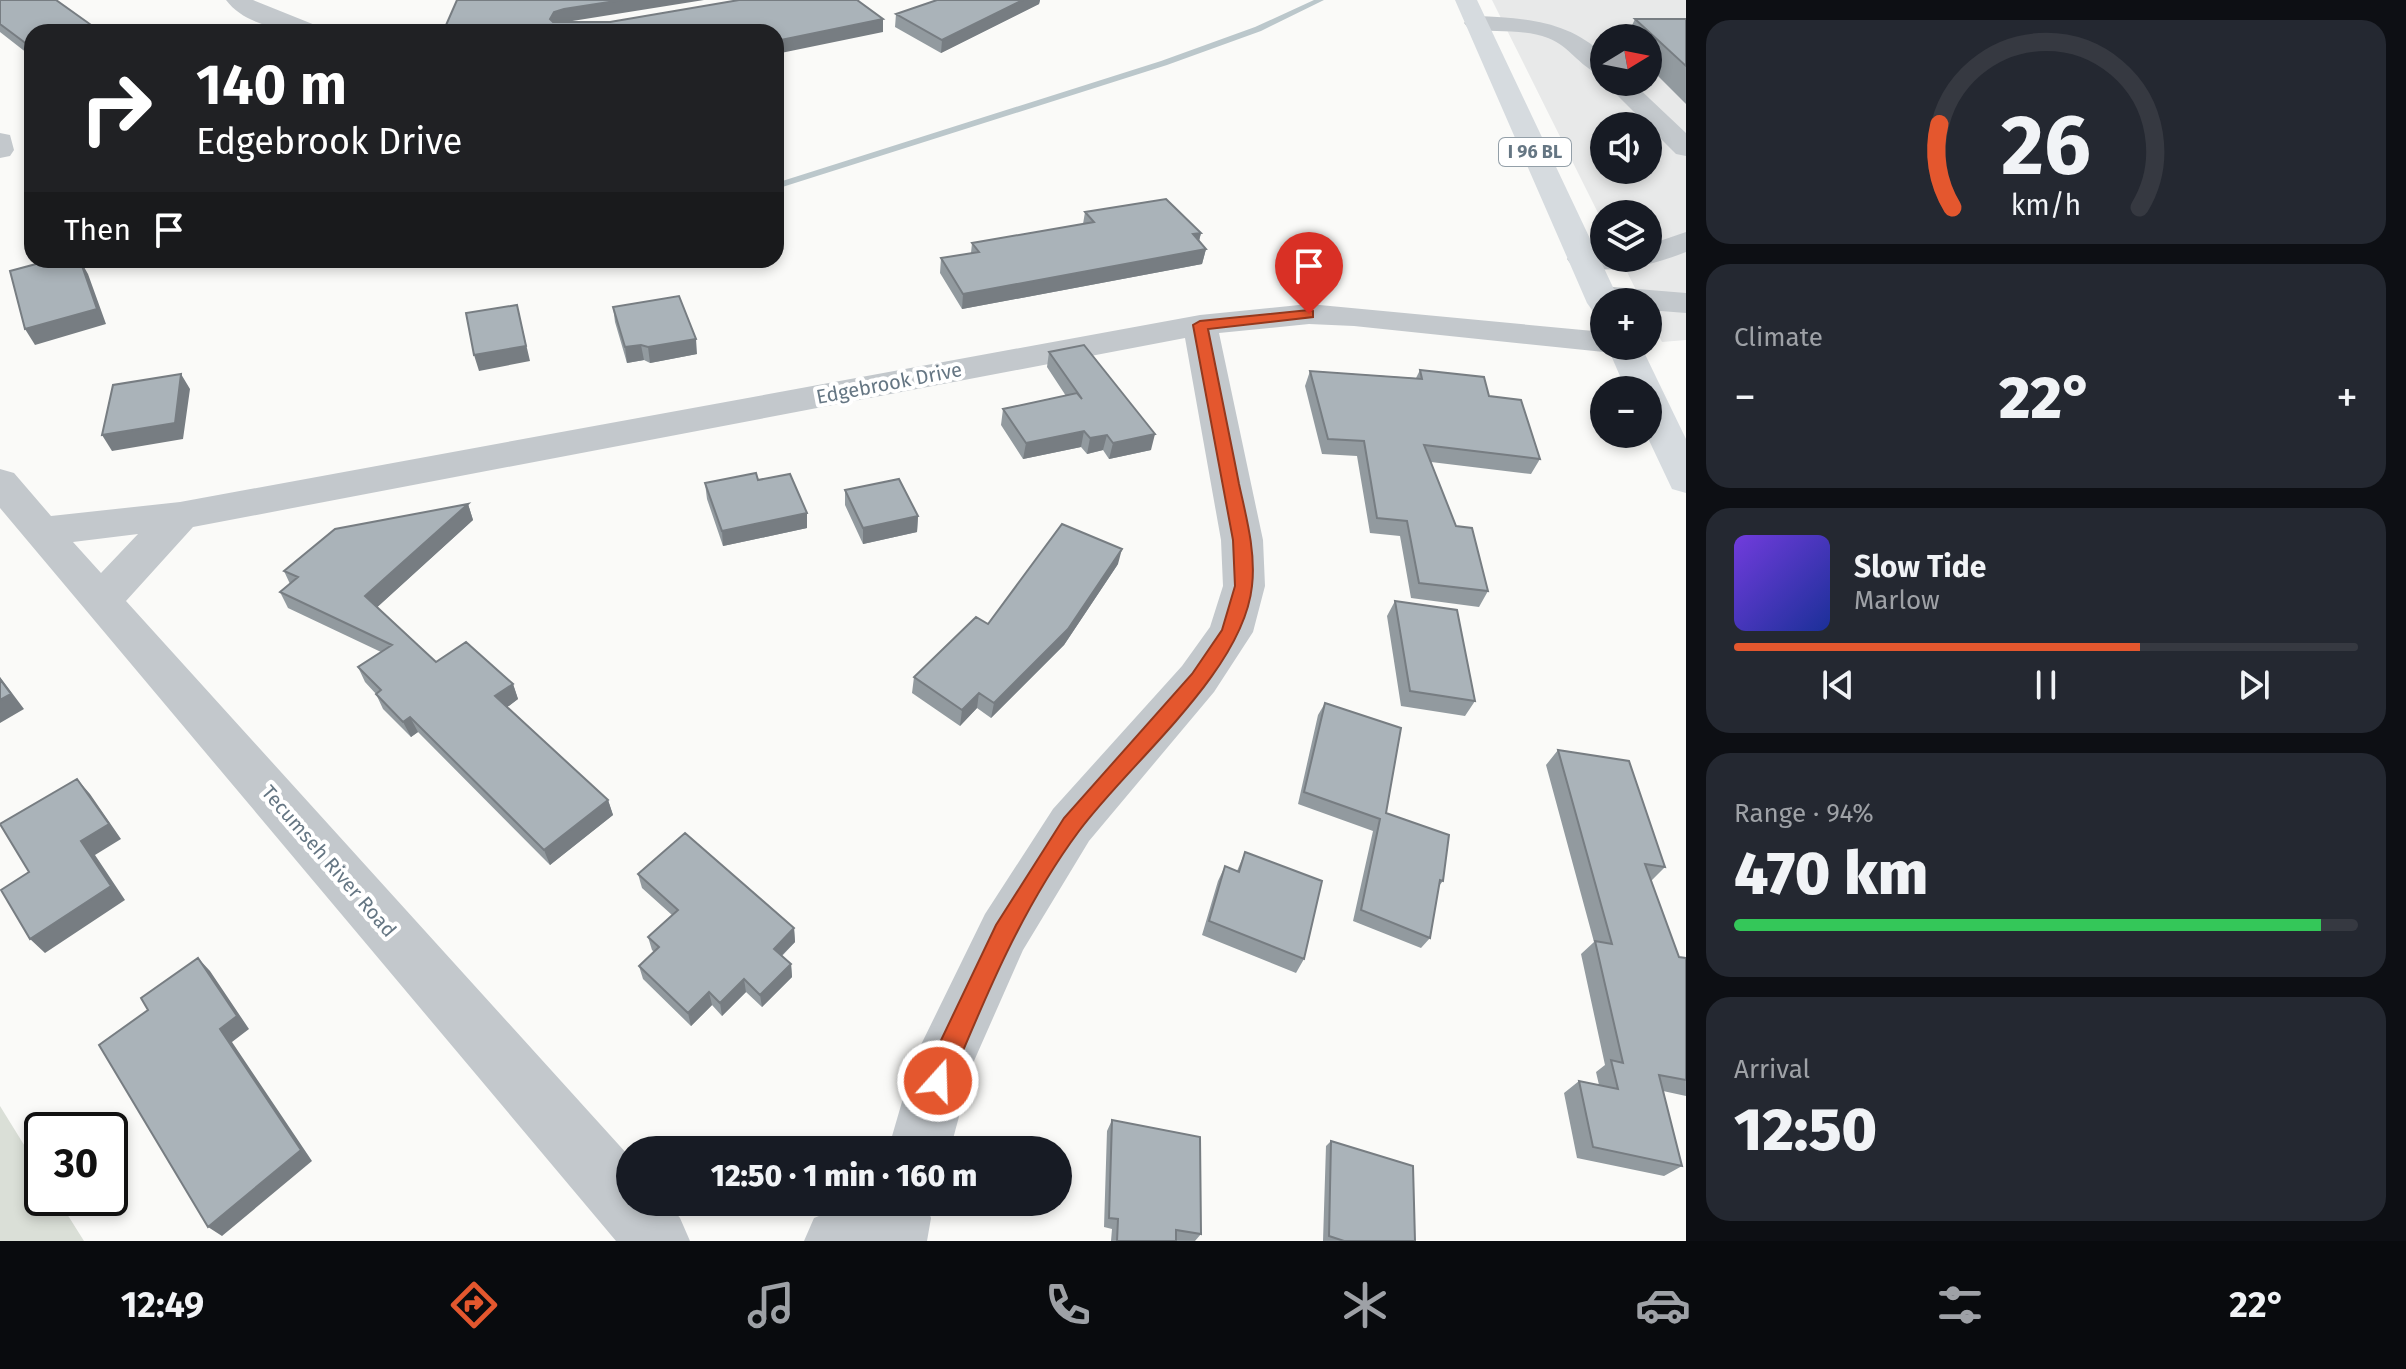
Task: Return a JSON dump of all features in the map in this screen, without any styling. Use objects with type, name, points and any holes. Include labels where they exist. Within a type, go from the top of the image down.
[{"type":"main road","name":"I 96 BL","points":[[1471,11],[1596,288]]},
{"type":"main road","points":[[1662,428],[1686,480]]},
{"type":"street","points":[[237,0],[254,11],[290,24]]},
{"type":"street","points":[[1471,11],[1565,36],[1590,57]]},
{"type":"street","points":[[1632,96],[1686,148]]},
{"type":"street","points":[[0,141],[0,150]]},
{"type":"street","points":[[1662,250],[1686,241]]},
{"type":"street","points":[[1583,259],[1590,259]]},
{"type":"street","points":[[1662,302],[1686,303]]},
{"type":"street","name":"Edgebrook Drive","points":[[41,531],[180,516],[1200,325],[1309,314],[1590,341]]},
{"type":"street","points":[[923,1136],[945,1057],[1004,932],[1071,825],[1198,679],[1231,632],[1244,586],[1242,540],[1200,325]]},
{"type":"street","name":"Tecumseh River Road","points":[[0,482],[100,601],[606,1177],[657,1241]]},
{"type":"street","points":[[100,601],[180,516]]},
{"type":"street","points":[[837,1241],[899,1220]]},
{"type":"shaded area","points":[[1492,0],[1686,0],[1686,340],[1662,342],[1662,288],[1635,288],[1627,272],[1662,272],[1662,200],[1592,200]]},
{"type":"shaded area","points":[[0,1106],[24,1145],[24,1216],[68,1216],[84,1241],[0,1241]]},
{"type":"building","points":[[0,0],[56,0],[90,24],[24,24],[24,42],[0,24]]},
{"type":"building","points":[[457,0],[622,0],[564,9],[554,12],[550,19],[553,22],[610,22],[739,0],[857,0],[883,19],[784,39],[784,24],[446,24]]},
{"type":"building","points":[[937,0],[1023,0],[942,40],[896,14]]},
{"type":"building","points":[[1635,19],[1686,19],[1686,66],[1662,44],[1662,24],[1640,24]]},
{"type":"building","points":[[1166,199],[1201,233],[1193,234],[1206,249],[963,294],[941,258],[979,252],[972,243],[1094,222],[1085,212]]},
{"type":"building","points":[[24,267],[83,268],[97,309],[25,329],[10,271]]},
{"type":"building","points":[[679,296],[696,339],[648,347],[625,347],[613,307]]},
{"type":"building","points":[[517,305],[526,346],[474,355],[466,313]]},
{"type":"building","points":[[1084,345],[1155,434],[1113,443],[1107,435],[1090,438],[1084,431],[1026,443],[1003,409],[1077,393],[1082,399],[1049,352]]},
{"type":"building","points":[[1420,370],[1484,377],[1489,396],[1521,400],[1540,459],[1424,445],[1456,526],[1472,528],[1488,591],[1419,583],[1407,521],[1377,518],[1364,441],[1328,439],[1310,371],[1422,379]]},
{"type":"building","points":[[181,374],[175,423],[102,435],[113,385]]},
{"type":"building","points":[[756,473],[758,480],[790,474],[807,513],[722,531],[705,483]]},
{"type":"building","points":[[899,479],[918,516],[863,528],[845,490]]},
{"type":"building","points":[[468,504],[365,596],[436,662],[466,642],[513,684],[495,696],[608,800],[544,850],[410,717],[403,722],[376,694],[381,690],[358,667],[392,645],[280,592],[298,577],[284,571],[335,529]]},
{"type":"building","points":[[1062,524],[1122,549],[1068,629],[994,703],[979,693],[962,710],[914,677],[976,617],[988,624]]},
{"type":"building","points":[[1395,601],[1457,610],[1475,701],[1410,691]]},
{"type":"building","points":[[0,679],[11,694],[0,700]]},
{"type":"building","points":[[1325,703],[1401,728],[1386,813],[1449,835],[1443,881],[1440,880],[1430,938],[1361,910],[1380,819],[1304,792]]},
{"type":"building","points":[[1558,750],[1629,761],[1665,867],[1645,864],[1679,957],[1686,958],[1686,1080],[1659,1075],[1682,1166],[1593,1147],[1579,1081],[1618,1089],[1611,1060],[1623,1063],[1595,941],[1612,944]]},
{"type":"building","points":[[77,779],[109,824],[81,841],[111,886],[30,939],[1,890],[29,872],[0,824]]},
{"type":"building","points":[[685,833],[794,928],[774,949],[791,964],[760,995],[744,979],[720,1003],[709,992],[688,1013],[639,966],[659,947],[648,937],[678,910],[638,874]]},
{"type":"building","points":[[1245,852],[1322,881],[1304,959],[1209,921],[1225,866],[1239,872]]},
{"type":"building","points":[[198,958],[237,1016],[220,1029],[301,1150],[208,1227],[99,1045],[148,1010],[141,998]]},
{"type":"building","points":[[1112,1120],[1200,1137],[1201,1234],[1176,1230],[1176,1241],[1117,1241],[1118,1219],[1109,1218]]},
{"type":"building","points":[[1331,1141],[1413,1166],[1415,1241],[1344,1241],[1329,1236]]},
{"type":"waterway","points":[[784,183],[1164,63],[1258,29],[1320,0]]},
{"type":"route","points":[[938,1081],[945,1057],[1004,932],[1071,825],[1198,679],[1231,632],[1244,586],[1242,540],[1200,325],[1309,314]]}]
